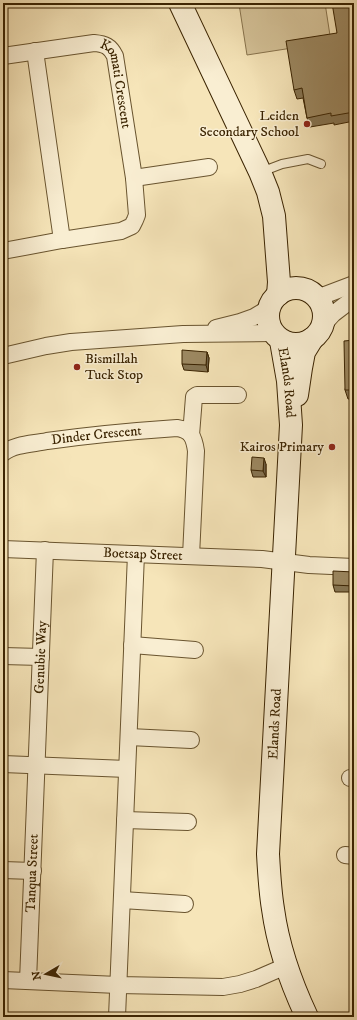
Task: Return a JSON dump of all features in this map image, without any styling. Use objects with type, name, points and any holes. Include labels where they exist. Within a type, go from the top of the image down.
[{"type":"street","points":[[180,3],[268,192],[274,216],[279,282],[268,317],[269,325],[277,337],[289,344],[305,343],[333,314],[354,298]]},
{"type":"street","name":"Komati Crescent","points":[[3,56],[94,43],[108,46],[113,51],[134,178],[137,214],[132,226],[121,231],[3,251]]},
{"type":"street","points":[[34,51],[62,240]]},
{"type":"street","points":[[134,178],[209,167]]},
{"type":"street","points":[[274,216],[281,231],[292,265],[310,293],[321,303],[324,314],[317,332]]},
{"type":"street","points":[[183,334],[221,327],[254,317],[285,290],[293,288],[310,293],[354,284]]},
{"type":"street","name":"Elands Road","points":[[291,425],[304,352],[317,332]]},
{"type":"street","points":[[3,356],[71,342],[183,334],[277,337]]},
{"type":"street","name":"Elands Road","points":[[277,337],[288,381],[291,425],[268,854],[273,911],[279,938],[286,966],[307,1017]]},
{"type":"street","points":[[191,556],[196,450],[194,439],[191,435],[194,397],[238,395]]},
{"type":"street","name":"Dinder Crescent","points":[[3,453],[8,449],[18,446],[111,433],[177,428],[187,431],[191,435]]},
{"type":"street","name":"Boetsap Street","points":[[3,549],[262,559],[309,565],[354,567]]},
{"type":"street","name":"Genubie Way","points":[[37,765],[45,550]]},
{"type":"street","points":[[117,1017],[136,554]]},
{"type":"street","points":[[132,645],[195,650]]},
{"type":"street","points":[[3,656],[41,657]]},
{"type":"street","points":[[129,737],[191,740]]},
{"type":"street","points":[[3,764],[127,769]]},
{"type":"street","name":"Tanqua Street","points":[[28,981],[37,765]]},
{"type":"street","points":[[125,820],[188,822]]},
{"type":"street","points":[[3,870],[33,871]]},
{"type":"street","points":[[122,900],[185,904]]},
{"type":"street","points":[[3,980],[118,985],[223,987],[256,979],[286,966]]},
{"type":"lane","points":[[260,172],[282,164],[308,159],[321,164]]},
{"type":"shaded area","points":[[325,3],[331,42],[247,55],[239,4]]},
{"type":"building","points":[[332,3],[354,3],[354,112],[331,116],[331,113],[307,118],[302,88],[294,90],[286,41],[337,33]]},
{"type":"building","points":[[354,340],[354,390],[345,390],[344,341]]},
{"type":"building","points":[[182,350],[207,352],[206,365],[182,364]]},
{"type":"building","points":[[252,457],[264,458],[263,471],[251,470]]},
{"type":"building","points":[[333,571],[354,572],[354,586],[333,585]]},
{"type":"place","name":"Leiden Secondary School","points":[[307,124]]},
{"type":"place","name":"Bismillah Tuck Stop","points":[[77,367]]},
{"type":"place","name":"Kairos Primary","points":[[332,447]]}]
